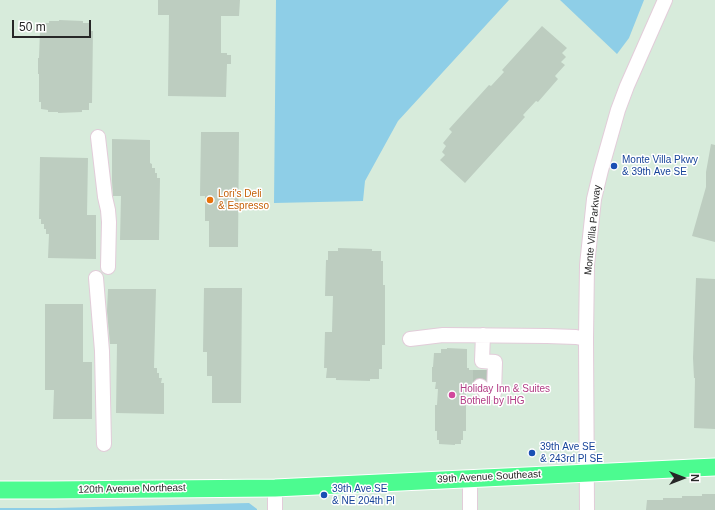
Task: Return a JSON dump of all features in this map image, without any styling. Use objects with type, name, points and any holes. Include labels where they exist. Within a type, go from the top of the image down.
[{"type":"main road","name":"39th Avenue Southeast","points":[[269,488],[715,466]]},
{"type":"main road","name":"120th Avenue Northeast","points":[[0,490],[269,488]]},
{"type":"street","name":"Monte Villa Parkway","points":[[587,510],[586,339],[588,265],[594,199],[618,110],[665,0]]},
{"type":"street","points":[[98,137],[104,197],[108,210],[109,222],[108,267]]},
{"type":"street","points":[[96,278],[102,351],[104,444]]},
{"type":"street","points":[[410,339],[443,335],[482,335],[569,337],[586,339]]},
{"type":"street","points":[[480,386],[486,390],[486,393],[494,393],[495,362],[481,366],[482,335]]},
{"type":"street","points":[[470,478],[470,510]]},
{"type":"street","points":[[269,488],[275,510]]},
{"type":"shaded area","points":[[276,0],[509,0],[398,121],[365,181],[363,201],[274,203]]},
{"type":"shaded area","points":[[560,0],[644,0],[629,38],[617,54]]},
{"type":"shaded area","points":[[249,503],[257,510],[0,510],[0,508]]},
{"type":"building","points":[[158,0],[240,0],[239,16],[221,16],[221,53],[231,55],[231,64],[227,64],[226,97],[168,96],[169,15],[158,15]]},
{"type":"building","points":[[49,21],[83,21],[83,23],[90,23],[90,31],[93,31],[92,103],[89,103],[89,110],[82,110],[82,112],[58,113],[48,112],[48,110],[41,109],[41,102],[39,102],[38,74],[40,30],[42,30],[42,23],[49,23]]},
{"type":"building","points":[[542,26],[567,48],[562,53],[566,57],[561,62],[565,65],[555,76],[558,79],[538,102],[536,101],[523,115],[525,117],[465,183],[440,160],[445,155],[442,152],[446,146],[443,143],[452,132],[449,129],[489,85],[491,86],[504,72],[502,70]]},
{"type":"building","points":[[201,132],[239,132],[238,247],[209,247],[209,221],[205,221],[205,196],[200,196]]},
{"type":"building","points":[[112,139],[150,140],[150,163],[152,164],[152,168],[155,168],[157,178],[160,178],[159,240],[120,240],[121,196],[113,196]]},
{"type":"building","points":[[711,144],[715,145],[715,242],[692,236],[706,187],[706,172]]},
{"type":"building","points":[[40,157],[88,158],[87,215],[96,215],[96,259],[48,258],[49,234],[46,234],[44,224],[41,224],[41,219],[39,219]]},
{"type":"building","points":[[338,248],[372,249],[372,251],[381,251],[381,261],[383,261],[383,285],[385,285],[385,345],[382,345],[382,369],[379,369],[379,379],[370,379],[370,381],[336,380],[336,378],[326,378],[327,368],[324,368],[325,332],[332,332],[333,296],[325,296],[326,260],[328,260],[328,251],[338,251]]},
{"type":"building","points":[[696,278],[715,279],[715,429],[694,428],[695,378],[693,358]]},
{"type":"building","points":[[204,288],[242,288],[241,403],[212,403],[212,376],[207,376],[207,352],[203,352]]},
{"type":"building","points":[[108,289],[156,289],[154,368],[157,368],[159,378],[162,378],[161,383],[164,383],[164,414],[116,413],[117,344],[110,344],[107,311]]},
{"type":"building","points":[[45,304],[83,304],[83,362],[92,362],[92,419],[53,419],[54,390],[45,390]]},
{"type":"building","name":"Holiday Inn & Suites Bothell by IHG","points":[[441,349],[467,349],[467,368],[469,368],[469,370],[486,370],[486,380],[477,378],[473,381],[472,386],[469,386],[469,393],[466,393],[466,431],[463,431],[463,440],[461,440],[461,444],[455,445],[439,444],[439,440],[437,440],[437,431],[435,431],[435,405],[437,405],[438,389],[435,389],[436,382],[432,382],[434,353],[441,353]]},
{"type":"building","points":[[702,494],[715,494],[715,510],[646,510],[647,500],[682,498],[682,496],[702,496]]},
{"type":"tunnel","points":[[480,370],[480,386]]},
{"type":"place","name":"Monte Villa Pkwy & 39th Ave SE","points":[[614,166]]},
{"type":"place","name":"Lori's Deli & Espresso","points":[[210,200]]},
{"type":"place","name":"Holiday Inn & Suites Bothell by IHG","points":[[452,395]]},
{"type":"place","name":"39th Ave SE & 243rd Pl SE","points":[[532,453]]},
{"type":"place","name":"39th Ave SE & NE 204th Pl","points":[[324,495]]}]
